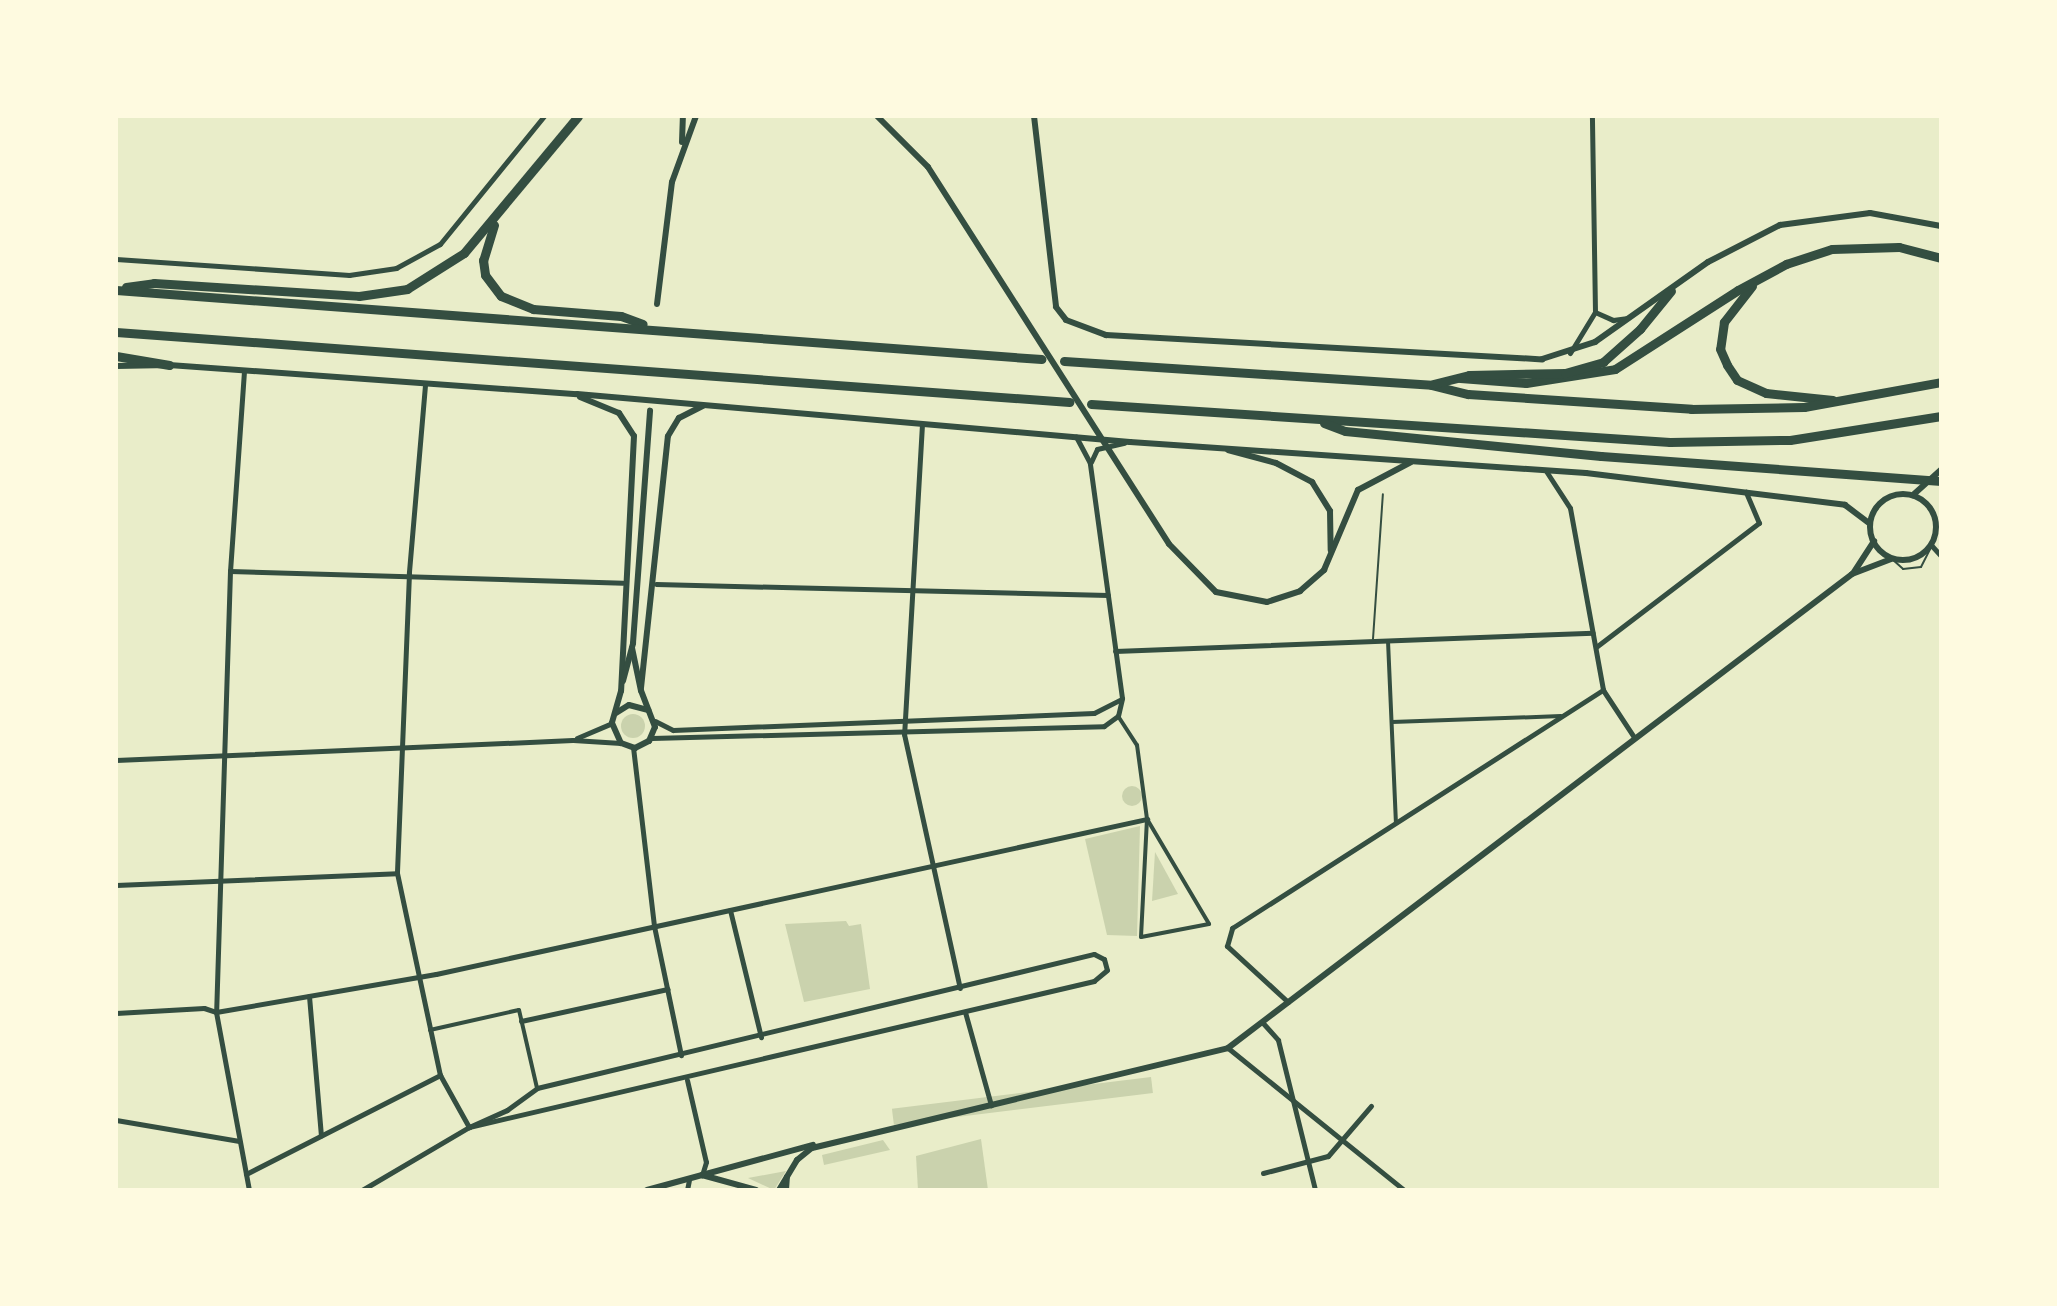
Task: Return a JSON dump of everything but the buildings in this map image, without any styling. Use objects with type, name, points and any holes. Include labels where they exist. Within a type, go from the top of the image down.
[{"type":"highway","points":[[116,289],[154,283],[386,294],[449,268],[497,218],[578,116]]},
{"type":"highway","points":[[497,218],[483,260],[485,275],[501,296],[533,309],[621,316],[649,327]]},
{"type":"highway","points":[[1460,378],[1526,383],[1615,369],[1755,283],[1810,255],[1857,245],[1899,247],[1941,258]]},
{"type":"highway","points":[[1755,283],[1724,322],[1720,349],[1737,380],[1766,393],[1837,401]]},
{"type":"highway","points":[[116,289],[1041,359]]},
{"type":"highway","points":[[1431,385],[1460,378],[1565,373],[1603,362],[1640,329],[1671,291]]},
{"type":"highway","points":[[116,332],[1069,402]]},
{"type":"highway","points":[[116,356],[169,365]]},
{"type":"highway","points":[[1064,361],[1431,385],[1468,394],[1691,409],[1804,407],[1941,382]]},
{"type":"highway","points":[[1091,404],[1317,420],[1730,442],[1850,434],[1941,416]]},
{"type":"highway","points":[[1317,420],[1345,431],[1375,434],[1941,481]]},
{"type":"street","points":[[116,259],[349,275],[396,268],[440,244],[544,116]]},
{"type":"street","points":[[657,304],[666,217],[682,146],[683,116]]},
{"type":"street","points":[[682,146],[696,116]]},
{"type":"street","points":[[877,116],[928,167],[1184,565],[1201,582],[1230,599],[1284,598],[1314,581],[1331,557],[1358,490],[1415,461]]},
{"type":"street","points":[[1034,116],[1056,307],[1066,320],[1106,335],[1509,362],[1570,353],[1633,317],[1742,240],[1780,225],[1870,213],[1941,226]]},
{"type":"street","points":[[1570,353],[1595,312],[1592,116]]},
{"type":"street","points":[[1595,312],[1613,320],[1633,317]]},
{"type":"street","points":[[116,366],[169,365],[577,394],[1130,442],[1586,473],[1845,505],[1870,524],[1874,541],[1891,559]]},
{"type":"street","points":[[244,371],[230,571],[216,1012],[249,1190]]},
{"type":"street","points":[[425,385],[409,573],[397,873],[416,974],[440,1075],[469,1127]]},
{"type":"street","points":[[577,394],[619,413],[632,428],[623,583],[621,691]]},
{"type":"street","points":[[641,691],[656,584],[668,436],[679,418],[704,405]]},
{"type":"street","points":[[621,743],[613,720],[632,648],[650,411]]},
{"type":"street","points":[[922,424],[909,586],[904,734],[930,866],[960,988]]},
{"type":"street","points":[[116,760],[573,740],[621,743],[633,747],[652,738],[904,734],[1104,726],[1118,716],[1122,698],[1090,463],[1074,435]]},
{"type":"street","points":[[1090,463],[1097,449],[1130,442]]},
{"type":"street","points":[[1225,449],[1276,463],[1312,482],[1330,511],[1331,557]]},
{"type":"street","points":[[1870,524],[1883,499],[1913,495],[1941,470]]},
{"type":"street","points":[[1546,471],[1570,508],[1603,690],[1634,737]]},
{"type":"street","points":[[1595,647],[1759,523],[1746,492]]},
{"type":"street","points":[[647,1190],[832,1142],[1228,1048],[1852,574],[1891,559],[1913,560],[1932,546],[1939,530],[1932,511],[1913,495]]},
{"type":"street","points":[[1852,574],[1874,541]]},
{"type":"street","points":[[1932,546],[1941,556]]},
{"type":"street","points":[[230,571],[409,573],[623,583]]},
{"type":"street","points":[[656,584],[909,586],[1108,595]]},
{"type":"street","points":[[1115,651],[1593,633]]},
{"type":"street","points":[[1388,639],[1396,822]]},
{"type":"street","points":[[632,648],[648,710],[655,721],[673,730],[1094,713],[1122,698]]},
{"type":"street","points":[[1288,1002],[1227,946],[1232,928],[1603,690]]},
{"type":"street","points":[[573,740],[613,720],[629,705],[648,710]]},
{"type":"street","points":[[1118,716],[1137,745],[1147,819],[1141,937],[1209,924],[1147,819]]},
{"type":"street","points":[[1392,722],[1563,716]]},
{"type":"street","points":[[652,738],[655,721]]},
{"type":"street","points":[[633,747],[654,926],[681,1055]]},
{"type":"street","points":[[116,1013],[204,1008],[216,1012],[309,996],[730,910],[1147,819]]},
{"type":"street","points":[[116,885],[222,877],[397,873]]},
{"type":"street","points":[[730,910],[761,1037]]},
{"type":"street","points":[[362,1190],[469,1127],[507,1110],[537,1088],[761,1037],[1094,954],[1104,959],[1107,970],[1094,981],[687,1080],[469,1127]]},
{"type":"street","points":[[521,1021],[668,989]]},
{"type":"street","points":[[309,996],[321,1135]]},
{"type":"street","points":[[428,1030],[519,1010],[537,1088]]},
{"type":"street","points":[[965,1012],[991,1105]]},
{"type":"street","points":[[1262,1022],[1278,1040],[1315,1190]]},
{"type":"street","points":[[1228,1048],[1292,1095],[1404,1190]]},
{"type":"street","points":[[246,1174],[440,1075]]},
{"type":"street","points":[[687,1080],[706,1162],[702,1175]]},
{"type":"street","points":[[1263,1173],[1328,1156],[1371,1106]]},
{"type":"street","points":[[116,1120],[239,1141]]},
{"type":"street","points":[[779,1190],[802,1154],[832,1142]]},
{"type":"street","points":[[702,1175],[756,1190]]},
{"type":"street","points":[[786,1190],[787,1177]]},
{"type":"street","points":[[687,1190],[689,1180]]},
{"type":"lane","points":[[1373,639],[1383,494]]},
{"type":"green space","points":[[633,714],[644,721],[645,726],[638,737],[633,738],[622,731],[621,726],[628,715]]},
{"type":"green space","points":[[1132,786],[1139,789],[1142,796],[1139,803],[1132,806],[1125,803],[1122,796],[1125,789]]},
{"type":"green space","points":[[1140,826],[1137,936],[1107,935],[1085,839]]},
{"type":"green space","points":[[1155,852],[1178,894],[1152,901]]},
{"type":"green space","points":[[846,921],[849,926],[861,924],[870,989],[804,1002],[785,924]]},
{"type":"green space","points":[[1151,1077],[1153,1093],[894,1125],[892,1109]]},
{"type":"green space","points":[[981,1139],[988,1190],[918,1190],[916,1156]]},
{"type":"green space","points":[[883,1140],[890,1150],[824,1165],[822,1155]]},
{"type":"green space","points":[[786,1171],[774,1190],[748,1178]]}]
